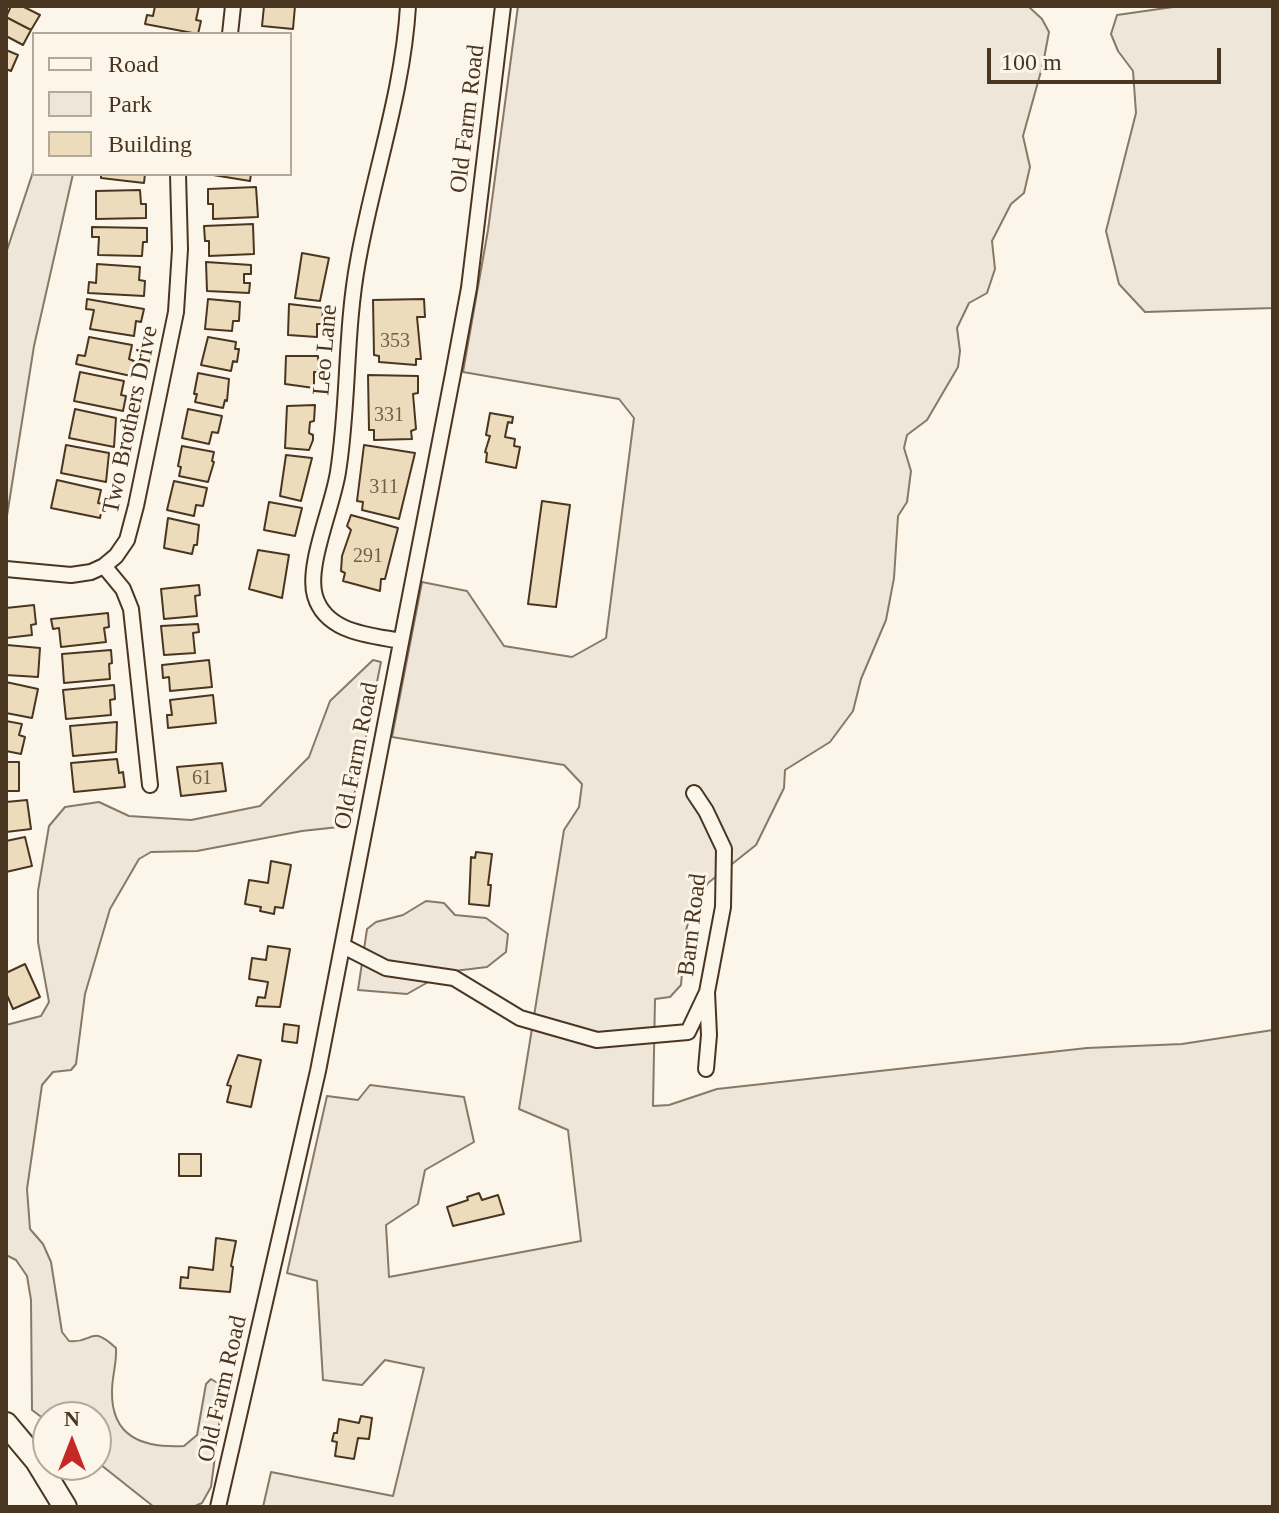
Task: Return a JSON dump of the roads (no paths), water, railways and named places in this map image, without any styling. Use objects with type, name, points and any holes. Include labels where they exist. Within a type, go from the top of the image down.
[{"type":"main road","points":[[6,1424],[37,1461],[65,1507]]},
{"type":"street","points":[[230,32],[233,6]]},
{"type":"street","name":"Leo Lane","points":[[401,641],[355,632],[335,624],[319,606],[313,573],[336,484],[355,282],[397,88],[408,6]]},
{"type":"street","name":"Old Farm Road","points":[[218,1507],[299,1163],[469,288],[503,6]]},
{"type":"street","name":"Two Brothers Drive","points":[[104,566],[121,550],[132,525],[171,340],[179,270],[178,176]]},
{"type":"street","points":[[6,569],[71,575],[104,566],[123,589],[131,609],[150,785]]},
{"type":"street","name":"Barn Road","points":[[694,793],[724,849],[723,907],[707,992],[709,1035],[706,1069]]},
{"type":"street","points":[[343,946],[386,968],[454,978],[520,1018],[597,1040],[688,1032],[707,992]]}]
